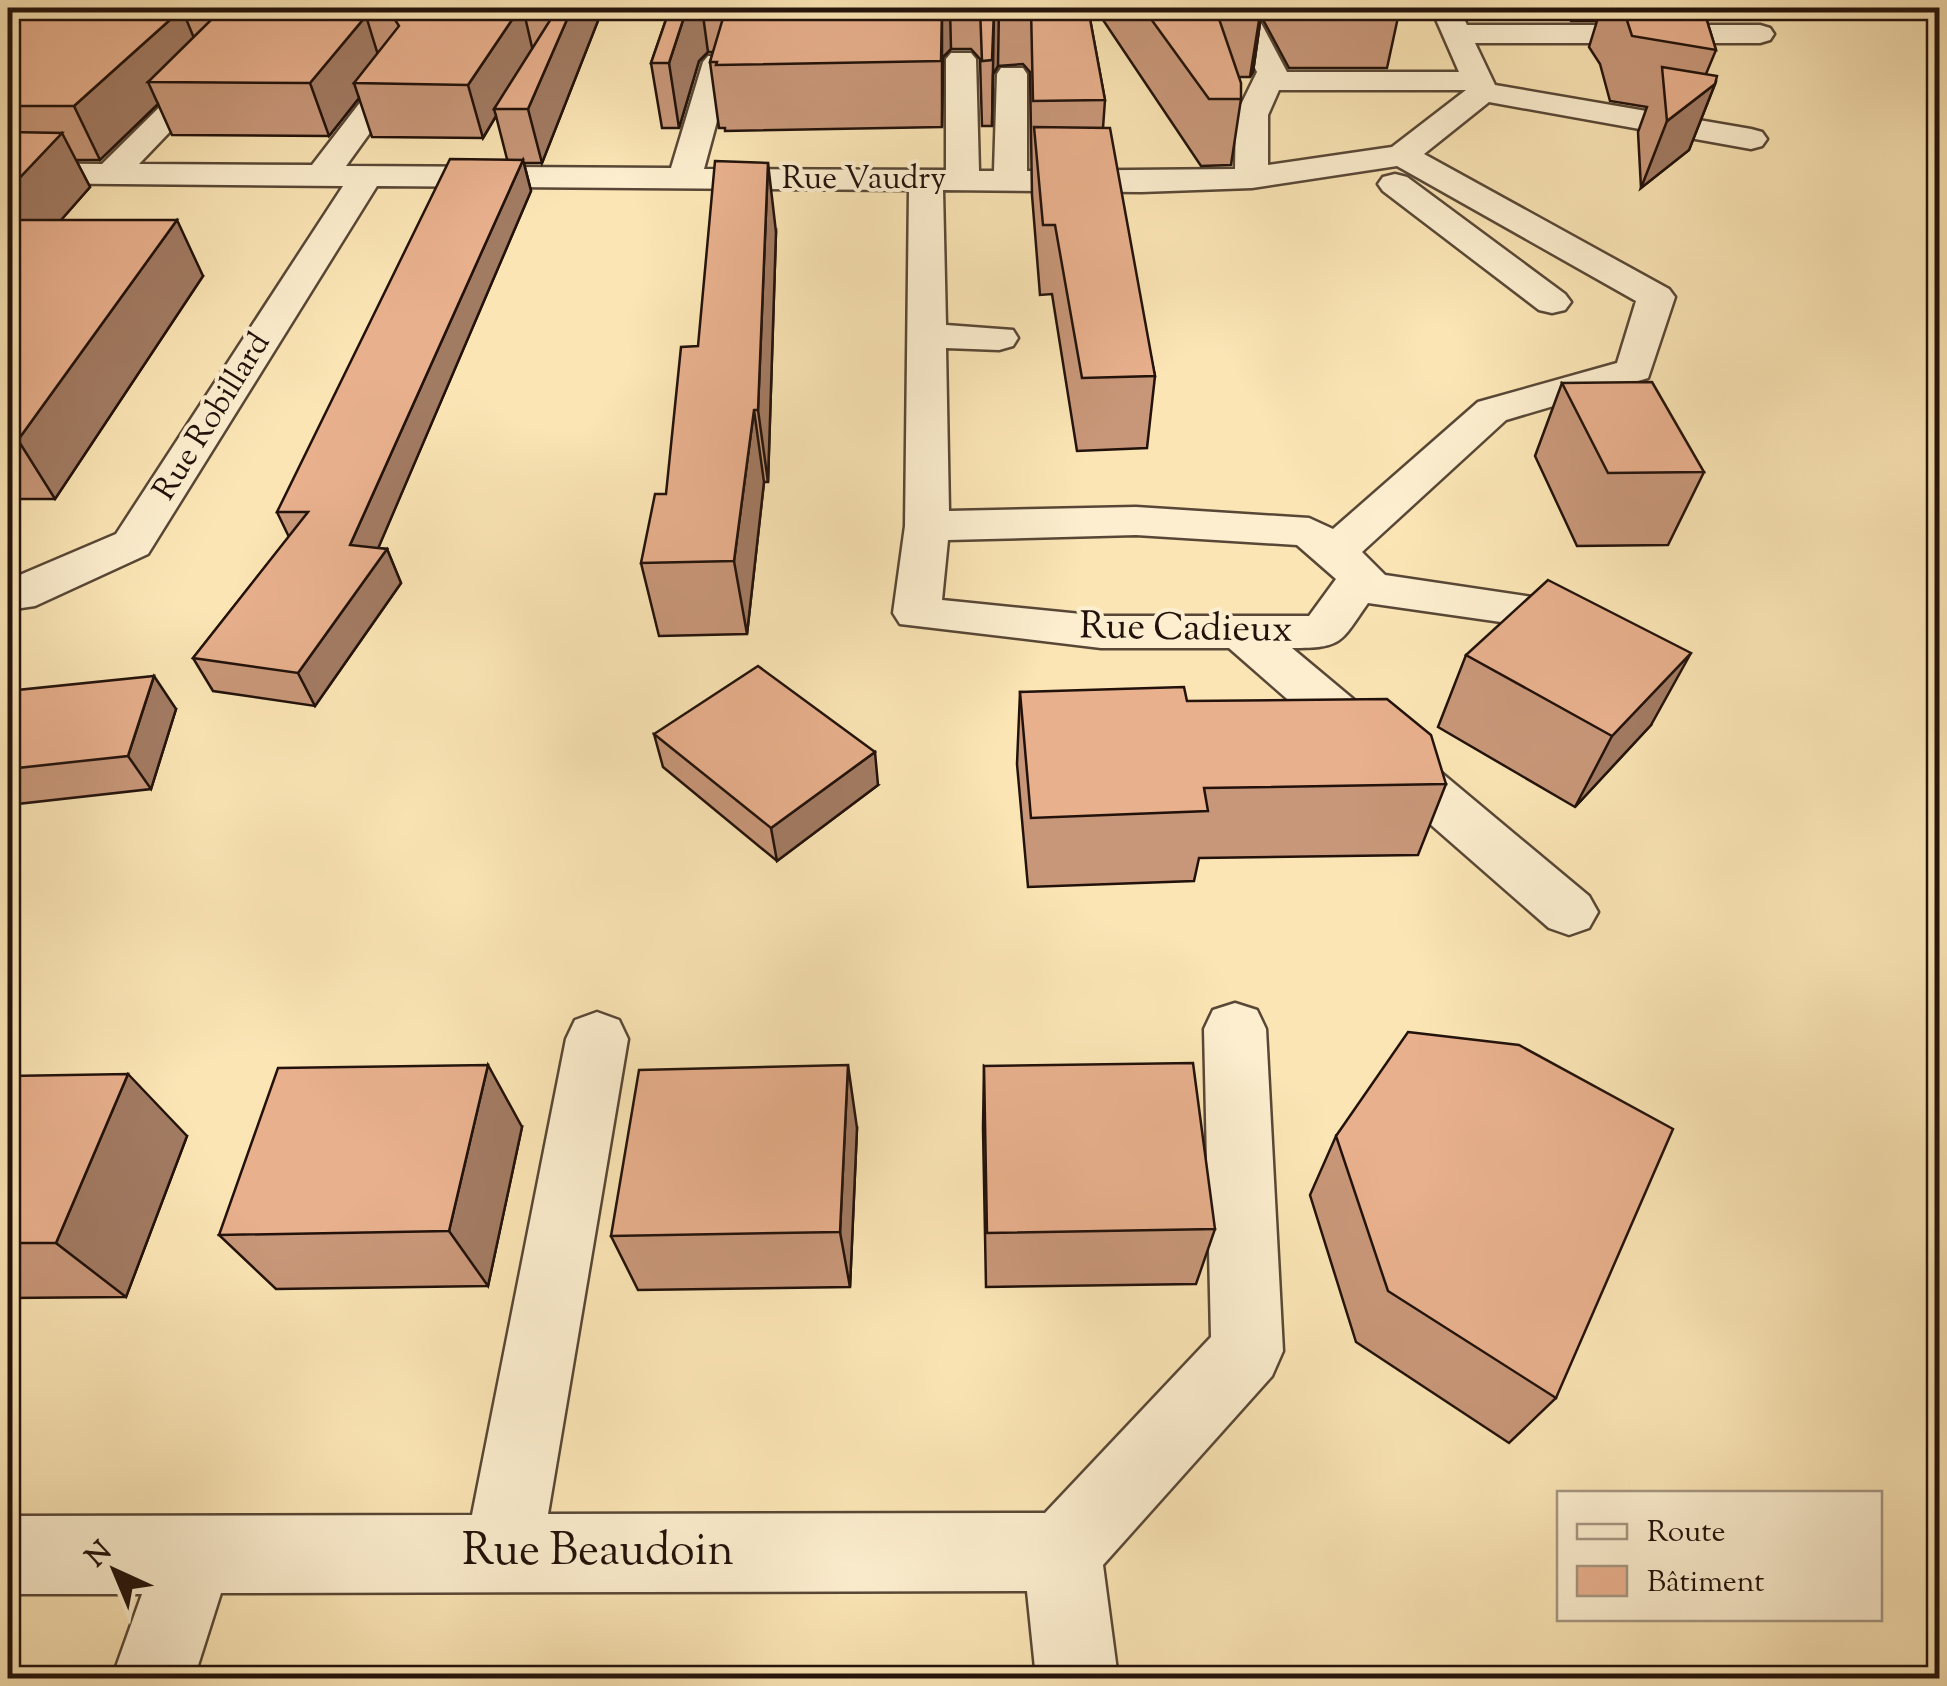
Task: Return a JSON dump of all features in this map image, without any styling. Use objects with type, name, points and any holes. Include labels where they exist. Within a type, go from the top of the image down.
[{"type":"street","points":[[1239,8],[1272,72],[1252,115],[1252,178]]},
{"type":"street","points":[[1481,86],[1451,21],[1760,34]]},
{"type":"street","name":"Rue Cadieux","points":[[961,58],[927,336],[926,526],[917,613],[1101,632],[1322,632],[1344,569]]},
{"type":"street","points":[[686,178],[718,62]]},
{"type":"street","points":[[111,174],[214,70]]},
{"type":"street","points":[[1010,181],[1012,74]]},
{"type":"street","points":[[322,176],[396,76]]},
{"type":"street","points":[[1268,81],[1481,86],[1750,140]]},
{"type":"street","name":"Rue Vaudry","points":[[8,173],[1010,181],[1149,196],[1383,158],[1481,86]]},
{"type":"street","points":[[478,177],[498,144]]},
{"type":"street","points":[[1383,158],[1552,302]]},
{"type":"street","points":[[1344,569],[1492,411],[1634,370],[1656,297],[1383,158]]},
{"type":"street","name":"Rue Robillard","points":[[8,595],[18,595],[132,544],[366,176]]},
{"type":"street","points":[[927,336],[999,338]]},
{"type":"street","points":[[926,526],[1136,521],[1295,530],[1308,532],[1344,569],[1522,609]]},
{"type":"street","points":[[1241,632],[1568,912]]},
{"type":"street","points":[[1078,1678],[1062,1552],[1247,1351],[1235,1028]]},
{"type":"street","points":[[503,1553],[597,1039]]},
{"type":"street","name":"Rue Beaudoin","points":[[8,1555],[1062,1552]]},
{"type":"street","points":[[153,1678],[194,1556]]},
{"type":"building","points":[[8,8],[520,8],[468,85],[354,83],[399,26],[392,15],[366,16],[310,83],[148,82],[212,19],[205,9],[182,9],[74,106],[8,106]]},
{"type":"building","points":[[549,8],[572,8],[528,109],[494,109],[554,14]]},
{"type":"building","points":[[670,8],[687,8],[669,63],[651,63]]},
{"type":"building","points":[[726,8],[942,8],[941,61],[716,65],[717,62],[710,62]]},
{"type":"building","points":[[980,8],[996,8],[992,60],[982,61]]},
{"type":"building","points":[[1031,8],[1088,8],[1105,100],[1033,101]]},
{"type":"building","points":[[1143,8],[1262,8],[1260,14],[1217,13],[1241,83],[1241,99],[1209,99]]},
{"type":"building","points":[[1623,8],[1703,8],[1716,50],[1632,36]]},
{"type":"building","points":[[1662,67],[1717,76],[1715,84],[1667,121]]},
{"type":"building","points":[[1034,127],[1110,128],[1155,376],[1082,378],[1055,225],[1043,225]]},
{"type":"building","points":[[8,132],[62,133],[8,190]]},
{"type":"building","points":[[450,159],[523,160],[350,545],[387,549],[298,673],[193,658],[308,512],[277,512]]},
{"type":"building","points":[[715,161],[768,163],[758,410],[754,410],[734,561],[641,563],[655,494],[666,494],[681,347],[698,346]]},
{"type":"building","points":[[8,220],[177,220],[18,440],[8,440]]},
{"type":"building","points":[[1652,382],[1704,472],[1608,473],[1562,383]]},
{"type":"building","points":[[1548,580],[1691,653],[1612,736],[1466,655]]},
{"type":"building","points":[[758,666],[875,752],[771,828],[654,734]]},
{"type":"building","points":[[154,676],[128,756],[8,769],[8,691]]},
{"type":"building","points":[[1184,687],[1187,701],[1387,699],[1431,735],[1446,784],[1204,788],[1208,811],[1031,818],[1020,692]]},
{"type":"building","points":[[1408,1032],[1519,1045],[1673,1129],[1556,1398],[1388,1291],[1336,1136]]},
{"type":"building","points":[[1193,1063],[1215,1229],[987,1233],[984,1066]]},
{"type":"building","points":[[488,1065],[449,1231],[219,1235],[278,1068]]},
{"type":"building","points":[[848,1065],[840,1232],[611,1236],[639,1070]]},
{"type":"building","points":[[128,1074],[56,1243],[8,1243],[8,1076]]}]
